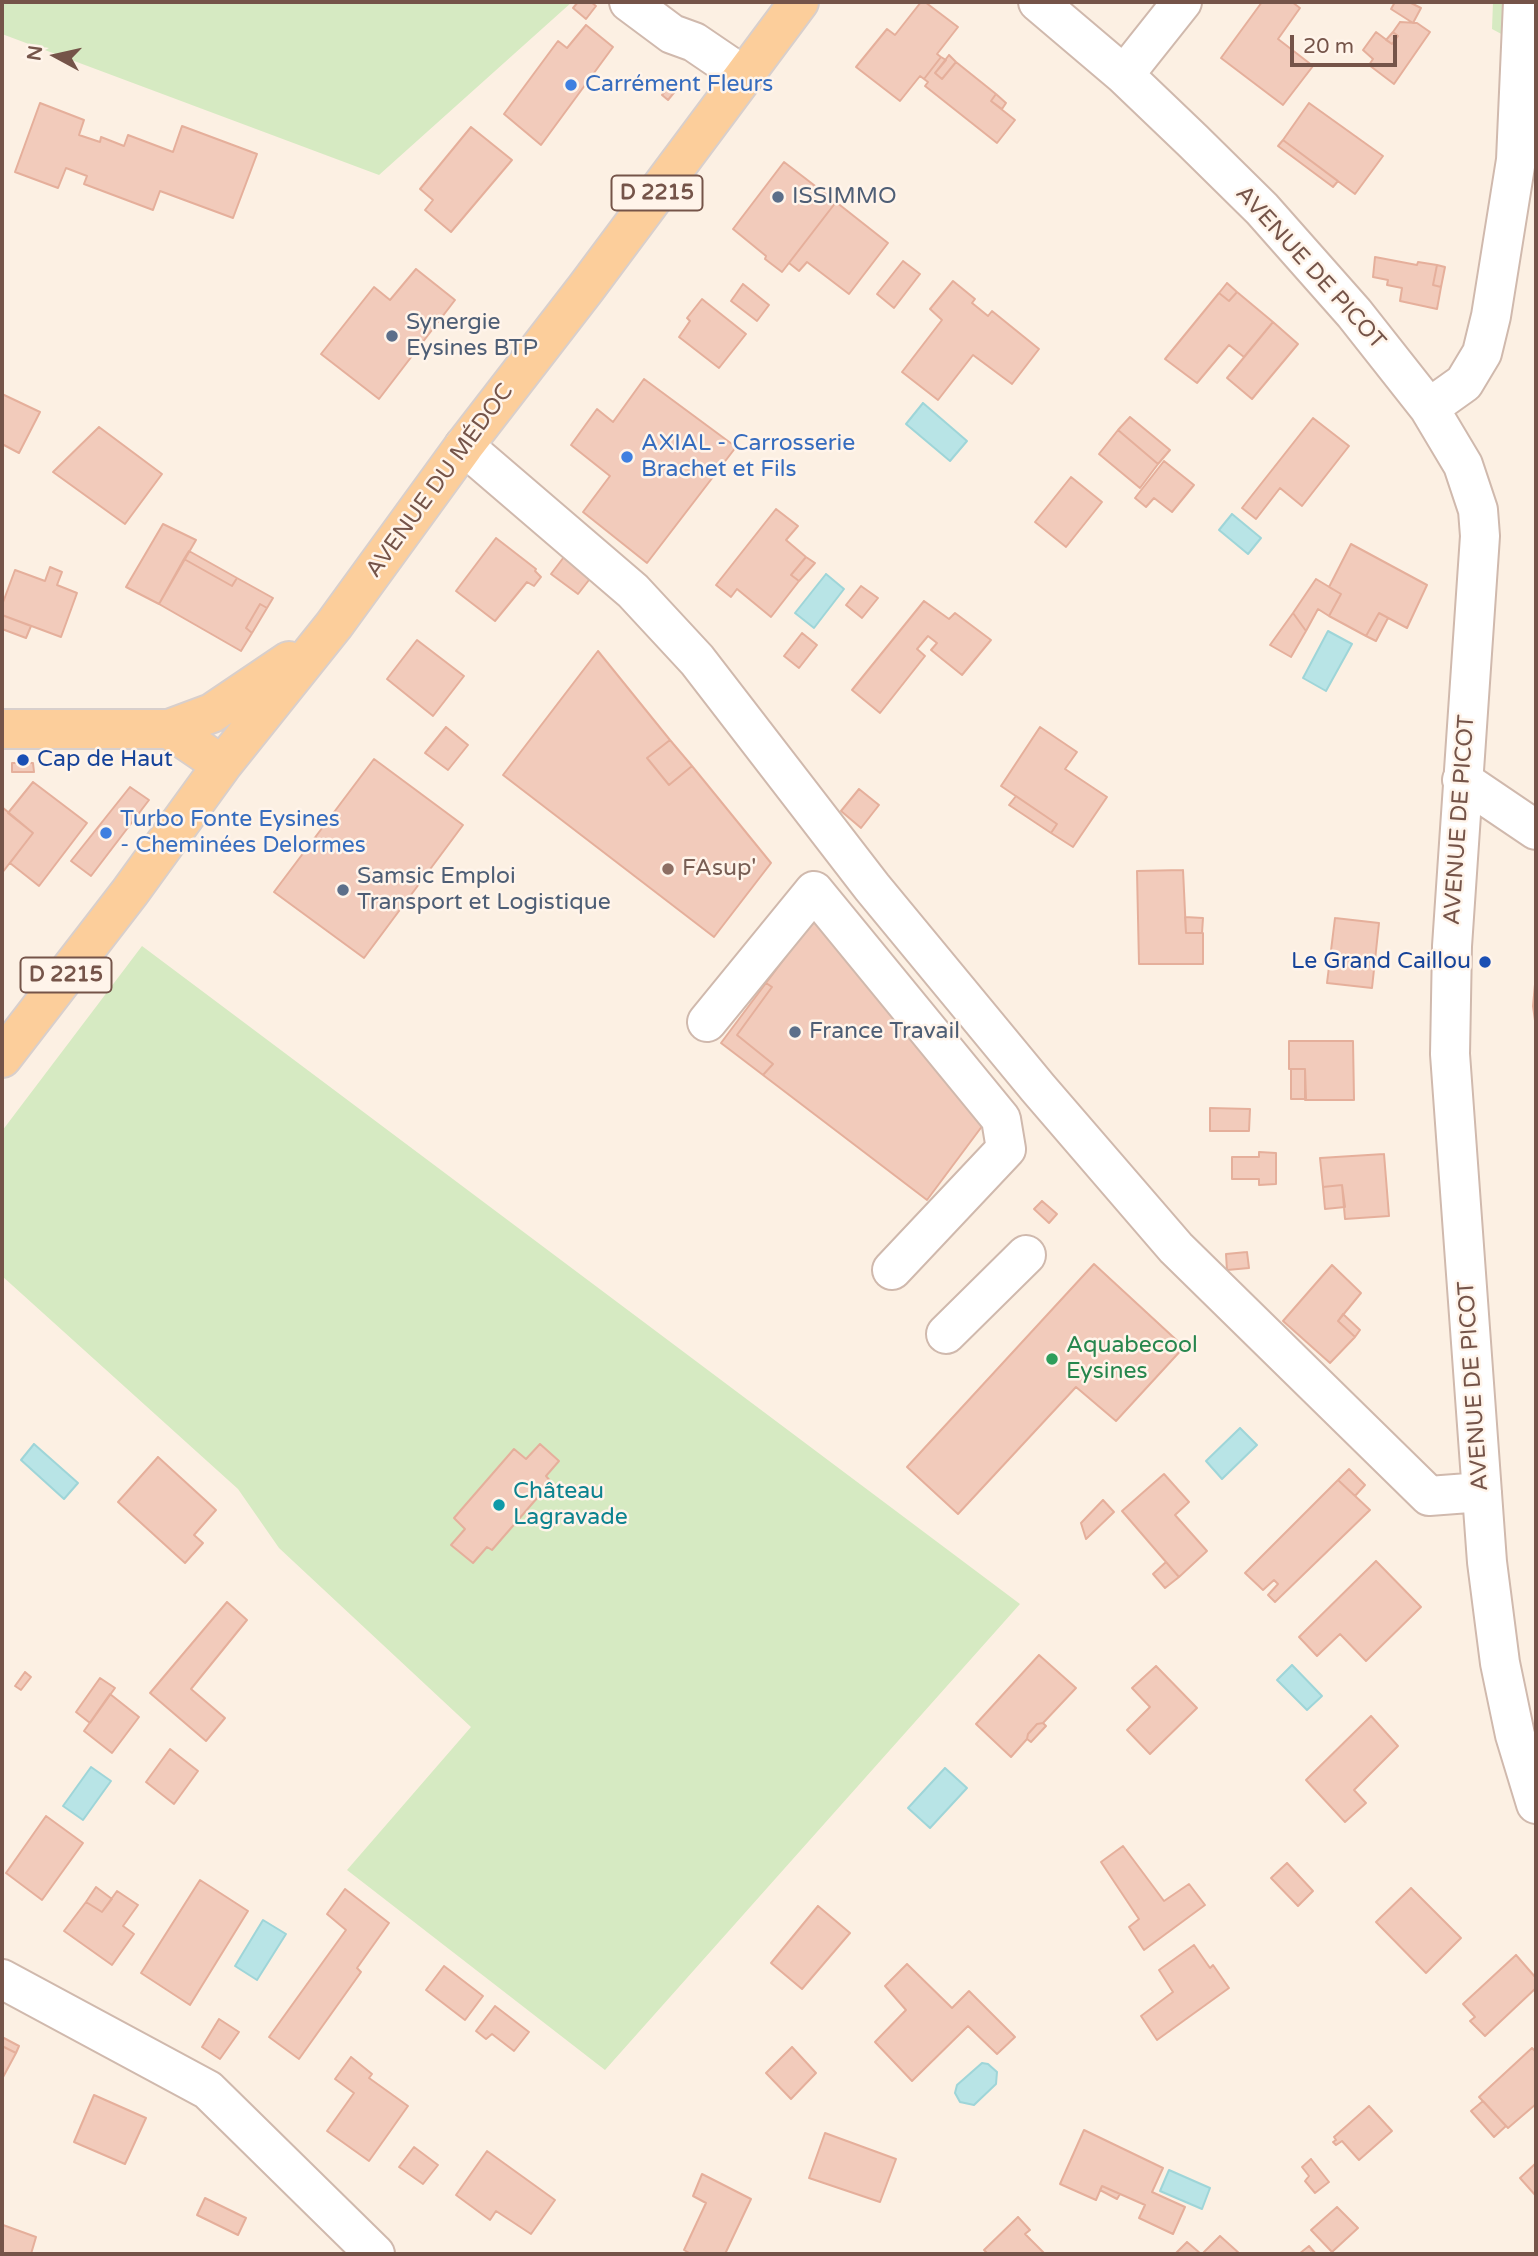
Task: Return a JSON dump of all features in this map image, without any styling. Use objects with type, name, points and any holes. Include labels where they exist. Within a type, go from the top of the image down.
[{"type":"main road","name":"AVENUE DU MÉDOC","points":[[2,1058],[130,892],[222,765],[334,625],[464,446],[586,288],[799,2]]},
{"type":"main road","name":"AVENUE DU MÉDOC","points":[[169,729],[212,713],[244,694],[334,625]]},
{"type":"main road","points":[[2,729],[169,729],[222,765]]},
{"type":"street","points":[[629,2],[672,34],[694,42],[744,75]]},
{"type":"street","name":"AVENUE DE PICOT","points":[[1038,2],[1124,75],[1262,209],[1359,319],[1429,408],[1463,465],[1479,510],[1480,536],[1452,946],[1450,1054],[1486,1562],[1500,1663],[1515,1735],[1536,1804]]},
{"type":"street","points":[[1124,75],[1182,2]]},
{"type":"street","points":[[1429,408],[1464,383],[1482,353],[1492,316],[1516,160],[1522,2]]},
{"type":"street","points":[[464,446],[633,591],[697,660],[880,897],[1038,1088],[1176,1248],[1429,1496],[1482,1492]]},
{"type":"street","points":[[1462,780],[1536,830]]},
{"type":"street","points":[[707,1022],[814,891],[1001,1119],[1006,1149],[892,1270]]},
{"type":"street","points":[[946,1334],[1026,1255]]},
{"type":"street","points":[[2,1979],[208,2090],[375,2254]]},
{"type":"green space","points":[[2,2],[572,2],[379,175],[2,34]]},
{"type":"green space","points":[[1493,2],[1508,2],[1507,37],[1492,29]]},
{"type":"green space","points":[[142,946],[1020,1604],[605,2070],[347,1870],[471,1727],[279,1548],[238,1489],[2,1276],[2,1131]]},
{"type":"water","points":[[923,403],[967,441],[950,461],[906,424]]},
{"type":"water","points":[[1232,514],[1261,538],[1248,554],[1219,530]]},
{"type":"water","points":[[826,574],[844,589],[814,628],[795,613]]},
{"type":"water","points":[[1328,631],[1352,644],[1326,691],[1303,678]]},
{"type":"water","points":[[1240,1428],[1257,1445],[1222,1479],[1206,1461]]},
{"type":"water","points":[[34,1444],[78,1483],[64,1499],[21,1460]]},
{"type":"water","points":[[1292,1665],[1322,1696],[1307,1710],[1277,1680]]},
{"type":"water","points":[[91,1767],[111,1781],[83,1820],[63,1806]]},
{"type":"water","points":[[945,1768],[967,1788],[930,1828],[908,1808]]},
{"type":"water","points":[[263,1920],[286,1934],[257,1980],[235,1966]]},
{"type":"water","points":[[982,2063],[988,2064],[997,2072],[996,2084],[974,2105],[960,2102],[955,2093],[957,2085]]},
{"type":"water","points":[[1169,2170],[1210,2188],[1202,2209],[1160,2191]]},
{"type":"building","points":[[578,2],[591,2],[596,6],[586,19],[573,8]]},
{"type":"building","points":[[921,2],[925,2],[958,27],[937,54],[941,57],[924,79],[920,76],[900,101],[856,67],[887,29],[895,35]]},
{"type":"building","points":[[1262,2],[1292,2],[1300,8],[1278,39],[1313,66],[1283,105],[1221,58]]},
{"type":"building","points":[[1395,2],[1409,2],[1421,8],[1413,23],[1391,9]]},
{"type":"building","points":[[1400,22],[1417,23],[1430,32],[1394,84],[1369,65],[1373,59],[1363,50],[1376,32],[1392,44],[1398,36],[1393,32]]},
{"type":"building","points":[[586,25],[613,47],[541,145],[504,114],[558,41],[567,48]]},
{"type":"building","points":[[1393,32],[1398,36],[1392,44],[1386,40]]},
{"type":"building","points":[[949,55],[956,62],[942,79],[935,73]]},
{"type":"building","points":[[941,57],[946,60],[935,73],[942,79],[956,62],[996,94],[991,101],[1015,120],[997,143],[925,86],[928,82],[924,79]]},
{"type":"building","points":[[675,79],[681,84],[668,100],[662,95]]},
{"type":"building","points":[[996,94],[1006,103],[1002,109],[991,101]]},
{"type":"building","points":[[40,103],[84,120],[79,135],[100,142],[101,137],[124,146],[128,135],[173,152],[182,126],[257,154],[233,218],[160,191],[153,210],[84,184],[87,176],[66,168],[58,188],[15,172]]},
{"type":"building","points":[[1309,103],[1383,156],[1355,194],[1283,140]]},
{"type":"building","points":[[471,127],[512,160],[451,232],[425,210],[433,200],[420,189]]},
{"type":"building","points":[[1283,140],[1338,181],[1333,187],[1278,146]]},
{"type":"building","points":[[784,162],[836,202],[782,272],[733,229]]},
{"type":"building","points":[[836,202],[888,243],[849,294],[807,262],[799,271],[789,263]]},
{"type":"building","points":[[1375,257],[1417,265],[1418,262],[1437,265],[1433,285],[1441,287],[1437,309],[1400,301],[1402,288],[1387,285],[1388,280],[1373,277]]},
{"type":"building","points":[[903,261],[920,274],[894,308],[877,294]]},
{"type":"building","points":[[1437,265],[1445,267],[1441,287],[1433,285]]},
{"type":"building","points":[[416,269],[455,300],[379,399],[321,354],[374,287],[390,300]]},
{"type":"building","points":[[953,281],[975,299],[972,303],[988,316],[992,311],[1039,349],[1012,384],[973,355],[938,400],[902,372],[942,320],[930,309]]},
{"type":"building","points":[[1227,283],[1237,292],[1229,301],[1219,293]]},
{"type":"building","points":[[743,284],[769,305],[757,321],[731,301]]},
{"type":"building","points":[[1237,292],[1273,322],[1244,357],[1229,345],[1197,383],[1165,359],[1219,293],[1229,301]]},
{"type":"building","points":[[702,299],[746,334],[719,368],[679,337],[690,321],[687,318]]},
{"type":"building","points":[[1273,322],[1298,344],[1252,399],[1227,378]]},
{"type":"building","points":[[644,379],[736,447],[647,563],[583,512],[610,476],[571,445],[597,409],[613,422]]},
{"type":"building","points":[[2,394],[40,412],[19,453],[2,444]]},
{"type":"building","points":[[1130,417],[1170,450],[1158,464],[1118,430]]},
{"type":"building","points":[[1313,418],[1349,446],[1302,506],[1280,488],[1256,519],[1242,508]]},
{"type":"building","points":[[99,427],[162,474],[125,524],[53,472]]},
{"type":"building","points":[[1118,430],[1158,464],[1140,488],[1099,454]]},
{"type":"building","points":[[1164,461],[1194,485],[1172,512],[1154,498],[1146,507],[1135,498]]},
{"type":"building","points":[[1071,477],[1102,502],[1066,547],[1035,522]]},
{"type":"building","points":[[776,509],[798,526],[786,540],[806,557],[791,575],[799,581],[771,617],[737,589],[731,597],[716,585]]},
{"type":"building","points":[[163,524],[196,540],[159,604],[126,587]]},
{"type":"building","points":[[496,538],[536,569],[541,577],[534,586],[527,582],[495,621],[456,591]]},
{"type":"building","points":[[1351,544],[1427,585],[1407,628],[1379,613],[1366,636],[1329,616],[1341,594],[1329,587]]},
{"type":"building","points":[[570,549],[596,571],[578,594],[551,574]]},
{"type":"building","points":[[189,551],[237,578],[232,586],[184,559]]},
{"type":"building","points":[[806,557],[815,563],[799,581],[791,575]]},
{"type":"building","points":[[184,559],[232,586],[237,578],[273,598],[267,608],[260,604],[246,628],[252,633],[241,651],[159,604]]},
{"type":"building","points":[[50,567],[62,572],[57,585],[77,593],[61,637],[2,615],[2,605],[15,570],[45,581]]},
{"type":"building","points":[[1316,579],[1341,594],[1329,616],[1318,609],[1306,631],[1293,613]]},
{"type":"building","points":[[861,586],[878,598],[862,618],[846,605]]},
{"type":"building","points":[[924,601],[949,619],[955,613],[991,640],[962,675],[931,650],[937,643],[928,636],[917,649],[925,656],[880,713],[852,690]]},
{"type":"building","points":[[260,604],[267,608],[252,633],[246,628]]},
{"type":"building","points":[[1293,613],[1306,631],[1291,657],[1270,645]]},
{"type":"building","points":[[1379,613],[1388,618],[1376,641],[1366,636]]},
{"type":"building","points":[[2,615],[31,626],[26,638],[2,629]]},
{"type":"building","points":[[802,633],[817,645],[799,668],[784,656]]},
{"type":"building","points":[[417,640],[464,676],[433,716],[387,679]]},
{"type":"building","points":[[598,651],[670,740],[647,758],[669,785],[692,766],[771,863],[714,937],[503,775]]},
{"type":"building","points":[[446,727],[468,745],[448,770],[425,753]]},
{"type":"building","points":[[1040,727],[1077,752],[1065,769],[1107,797],[1073,847],[1051,833],[1057,824],[1001,786]]},
{"type":"building","points":[[670,740],[692,766],[669,785],[647,758]]},
{"type":"building","points":[[374,759],[463,825],[364,958],[274,892]]},
{"type":"building","points":[[12,763],[33,763],[34,772],[12,772]]},
{"type":"building","points":[[33,782],[87,823],[39,886],[10,863],[33,833],[8,813]]},
{"type":"building","points":[[130,787],[149,800],[91,876],[71,861]]},
{"type":"building","points":[[859,789],[879,805],[861,828],[841,811]]},
{"type":"building","points":[[1016,796],[1057,824],[1051,833],[1009,805]]},
{"type":"building","points":[[2,807],[33,833],[2,873]]},
{"type":"building","points":[[1183,870],[1186,933],[1203,933],[1203,964],[1139,964],[1137,871]]},
{"type":"building","points":[[1185,917],[1203,918],[1202,933],[1186,933]]},
{"type":"building","points":[[815,918],[983,1125],[927,1200],[763,1075],[773,1064],[737,1035],[772,987],[766,983]]},
{"type":"building","points":[[1335,918],[1379,923],[1372,988],[1327,983]]},
{"type":"building","points":[[1536,973],[1536,1028],[1533,1006]]},
{"type":"building","points":[[766,983],[772,987],[737,1035],[773,1064],[763,1075],[721,1043]]},
{"type":"building","points":[[1289,1041],[1353,1041],[1354,1100],[1305,1100],[1305,1069],[1289,1069]]},
{"type":"building","points":[[1291,1069],[1305,1069],[1306,1099],[1291,1099]]},
{"type":"building","points":[[1210,1108],[1250,1109],[1249,1131],[1210,1131]]},
{"type":"building","points":[[1259,1152],[1276,1153],[1276,1184],[1259,1185],[1259,1179],[1232,1179],[1232,1157],[1259,1157]]},
{"type":"building","points":[[1384,1154],[1389,1216],[1345,1219],[1342,1185],[1323,1187],[1320,1158]]},
{"type":"building","points":[[1342,1185],[1345,1207],[1325,1209],[1323,1187]]},
{"type":"building","points":[[1042,1201],[1057,1214],[1049,1223],[1034,1209]]},
{"type":"building","points":[[1247,1252],[1249,1268],[1227,1270],[1226,1254]]},
{"type":"building","points":[[1094,1264],[1184,1347],[1116,1421],[1076,1387],[958,1514],[907,1467]]},
{"type":"building","points":[[1332,1265],[1361,1293],[1338,1321],[1355,1337],[1330,1363],[1283,1321]]},
{"type":"building","points":[[1343,1314],[1360,1330],[1355,1337],[1338,1321]]},
{"type":"building","name":"Château Lagravade","points":[[540,1444],[559,1461],[546,1476],[551,1482],[492,1550],[487,1547],[473,1563],[451,1545],[465,1529],[454,1518],[514,1449],[526,1459]]},
{"type":"building","points":[[158,1457],[216,1510],[194,1535],[203,1543],[185,1563],[118,1502]]},
{"type":"building","points":[[1349,1469],[1365,1485],[1355,1496],[1338,1480]]},
{"type":"building","points":[[1164,1474],[1189,1502],[1175,1515],[1207,1551],[1179,1577],[1122,1511]]},
{"type":"building","points":[[1338,1480],[1370,1510],[1275,1602],[1268,1595],[1278,1584],[1274,1580],[1263,1590],[1245,1573]]},
{"type":"building","points":[[1103,1500],[1114,1512],[1086,1539],[1081,1523]]},
{"type":"building","points":[[1376,1561],[1421,1607],[1366,1661],[1340,1634],[1317,1656],[1299,1637]]},
{"type":"building","points":[[1166,1562],[1179,1577],[1165,1588],[1153,1574]]},
{"type":"building","points":[[227,1602],[247,1620],[191,1689],[225,1718],[206,1741],[150,1693]]},
{"type":"building","points":[[1039,1655],[1076,1688],[1043,1723],[1037,1724],[1011,1757],[976,1724]]},
{"type":"building","points":[[1156,1666],[1197,1708],[1150,1754],[1127,1730],[1150,1707],[1132,1688]]},
{"type":"building","points":[[25,1672],[31,1677],[21,1690],[15,1686]]},
{"type":"building","points":[[100,1678],[115,1688],[90,1723],[76,1712]]},
{"type":"building","points":[[110,1694],[139,1717],[112,1753],[84,1731]]},
{"type":"building","points":[[1371,1716],[1398,1746],[1354,1790],[1366,1803],[1345,1822],[1306,1780]]},
{"type":"building","points":[[1043,1723],[1046,1726],[1031,1742],[1027,1739],[1037,1724]]},
{"type":"building","points":[[170,1749],[198,1771],[174,1804],[146,1782]]},
{"type":"building","points":[[46,1816],[83,1843],[42,1900],[6,1873]]},
{"type":"building","points":[[1123,1846],[1164,1901],[1189,1884],[1205,1905],[1144,1950],[1129,1927],[1139,1919],[1101,1862]]},
{"type":"building","points":[[1287,1863],[1313,1891],[1298,1906],[1271,1878]]},
{"type":"building","points":[[200,1880],[248,1911],[190,2005],[141,1973]]},
{"type":"building","points":[[96,1887],[112,1899],[102,1912],[86,1902]]},
{"type":"building","points":[[1411,1888],[1461,1938],[1426,1973],[1376,1922]]},
{"type":"building","points":[[345,1889],[389,1923],[357,1968],[361,1972],[299,2059],[269,2037],[346,1930],[327,1914]]},
{"type":"building","points":[[117,1891],[138,1905],[123,1926],[134,1934],[112,1965],[64,1931],[86,1902],[102,1912]]},
{"type":"building","points":[[818,1906],[850,1933],[802,1989],[771,1963]]},
{"type":"building","points":[[1194,1945],[1210,1968],[1213,1965],[1229,1988],[1157,2040],[1141,2016],[1173,1992],[1159,1970]]},
{"type":"building","points":[[1516,1955],[1536,1978],[1536,1988],[1485,2036],[1470,2021],[1475,2017],[1463,2004]]},
{"type":"building","points":[[907,1964],[952,2008],[969,1991],[1015,2037],[997,2054],[968,2026],[912,2081],[875,2042],[906,2010],[885,1986]]},
{"type":"building","points":[[444,1966],[483,1996],[465,2020],[426,1990]]},
{"type":"building","points":[[495,2006],[529,2032],[514,2051],[492,2034],[486,2039],[476,2031]]},
{"type":"building","points":[[219,2019],[239,2032],[220,2059],[202,2047]]},
{"type":"building","points":[[2,2037],[19,2046],[16,2053],[2,2046]]},
{"type":"building","points":[[2,2046],[16,2053],[2,2079]]},
{"type":"building","points":[[792,2047],[816,2073],[791,2099],[766,2073]]},
{"type":"building","points":[[1532,2048],[1536,2052],[1536,2104],[1508,2128],[1479,2097]]},
{"type":"building","points":[[351,2057],[372,2074],[369,2078],[408,2106],[369,2161],[327,2131],[354,2093],[335,2079]]},
{"type":"building","points":[[94,2095],[146,2118],[125,2164],[74,2142]]},
{"type":"building","points":[[1483,2101],[1506,2126],[1494,2137],[1471,2111]]},
{"type":"building","points":[[1369,2106],[1392,2131],[1359,2160],[1342,2141],[1336,2145],[1333,2142],[1336,2140],[1334,2137]]},
{"type":"building","points":[[1084,2130],[1163,2168],[1152,2192],[1185,2207],[1173,2234],[1139,2218],[1145,2205],[1102,2186],[1096,2200],[1060,2184]]},
{"type":"building","points":[[825,2133],[896,2159],[880,2202],[809,2178]]},
{"type":"building","points":[[414,2147],[438,2165],[423,2184],[399,2167]]},
{"type":"building","points":[[487,2151],[555,2200],[531,2234],[496,2211],[490,2220],[456,2195]]},
{"type":"building","points":[[1311,2159],[1329,2182],[1315,2193],[1305,2181],[1309,2176],[1302,2167]]},
{"type":"building","points":[[1536,2163],[1536,2196],[1520,2178]]},
{"type":"building","points":[[702,2174],[751,2199],[725,2254],[691,2254],[684,2250],[706,2203],[693,2196]]},
{"type":"building","points":[[1102,2186],[1120,2194],[1117,2199],[1100,2190]]},
{"type":"building","points":[[205,2198],[246,2218],[238,2235],[197,2215]]},
{"type":"building","points":[[1337,2207],[1358,2228],[1332,2252],[1311,2230]]},
{"type":"building","points":[[1018,2217],[1030,2230],[1025,2234],[1045,2254],[988,2254],[984,2250]]},
{"type":"building","points":[[3,2225],[36,2237],[31,2254],[2,2254]]},
{"type":"building","points":[[1220,2236],[1240,2254],[1202,2254]]},
{"type":"building","points":[[1187,2242],[1201,2254],[1175,2254]]},
{"type":"building","points":[[1309,2246],[1316,2254],[1299,2254]]},
{"type":"place","name":"Carrément Fleurs","points":[[571,85]]},
{"type":"place","name":"ISSIMMO","points":[[778,197]]},
{"type":"place","name":"Synergie Eysines BTP","points":[[392,336]]},
{"type":"place","name":"AXIAL - Carrosserie Brachet et Fils","points":[[627,457]]},
{"type":"place","name":"Cap de Haut","points":[[23,760]]},
{"type":"place","name":"Turbo Fonte Eysines - Cheminées Delormes","points":[[106,833]]},
{"type":"place","name":"FAsup'","points":[[668,869]]},
{"type":"place","name":"Samsic Emploi Transport et Logistique","points":[[343,890]]},
{"type":"place","name":"Le Grand Caillou","points":[[1485,962]]},
{"type":"place","name":"France Travail","points":[[795,1032]]},
{"type":"place","name":"Aquabecool Eysines","points":[[1052,1359]]},
{"type":"place","name":"Château Lagravade","points":[[499,1505]]}]
